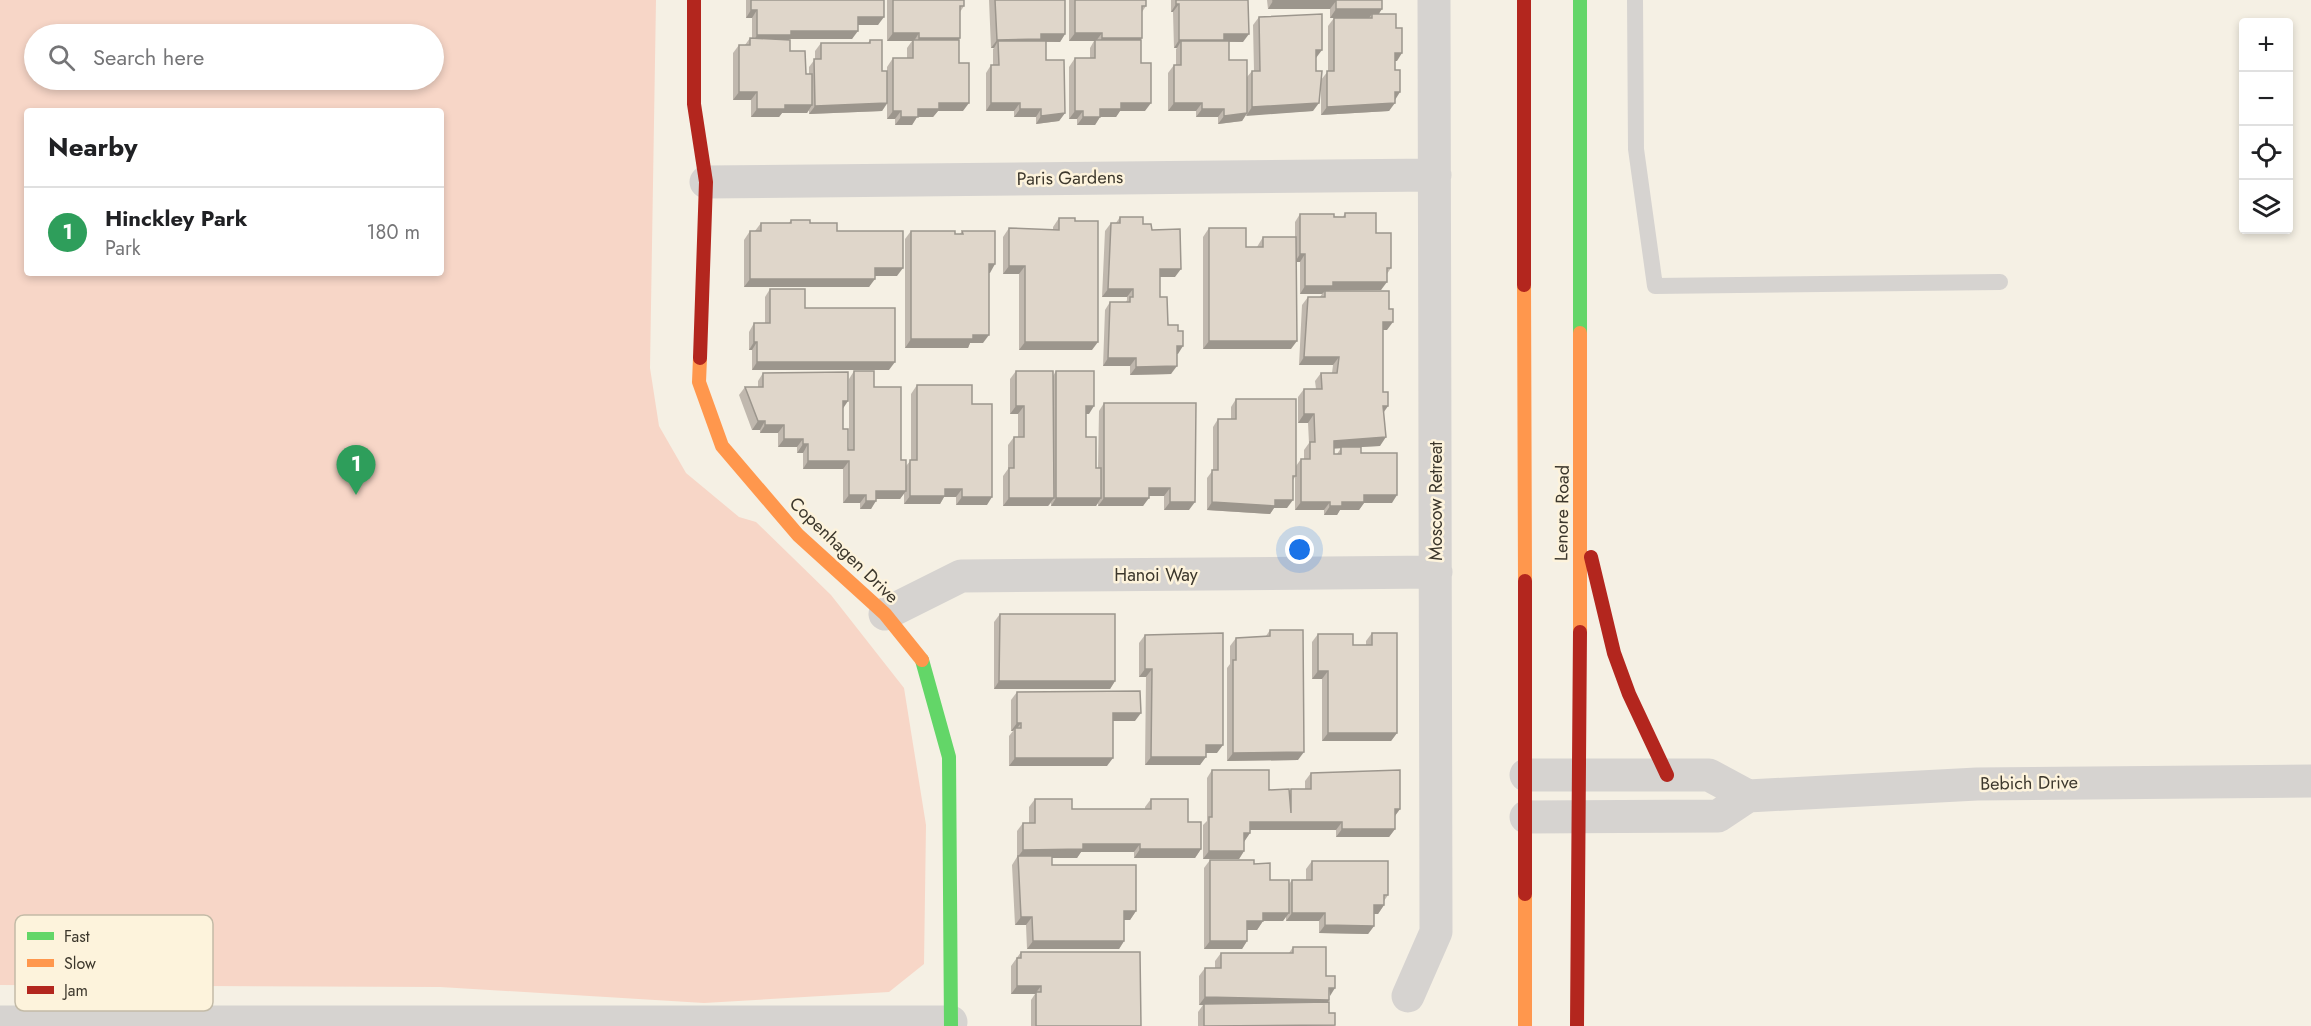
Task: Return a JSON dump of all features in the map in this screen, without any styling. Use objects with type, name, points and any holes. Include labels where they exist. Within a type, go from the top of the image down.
[{"type":"street","name":"Copenhagen Drive","points":[[694,0],[694,104],[706,182],[699,382],[722,446],[798,535],[885,614],[921,656],[949,757],[951,1024]]},
{"type":"street","name":"Moscow Retreat","points":[[1408,996],[1436,933],[1434,0]]},
{"type":"street","name":"Lenore Road","points":[[1524,0],[1525,1026]]},
{"type":"street","name":"Lenore Road","points":[[1577,1026],[1580,816],[1578,776],[1580,0]]},
{"type":"street","name":"Paris Gardens","points":[[706,182],[1435,175]]},
{"type":"street","points":[[1580,515],[1614,653],[1629,694],[1667,776]]},
{"type":"street","name":"Hanoi Way","points":[[885,614],[962,576],[1436,572]]},
{"type":"street","points":[[1526,776],[1709,776],[1748,796],[1718,816],[1526,817]]},
{"type":"street","name":"Bebich Drive","points":[[1748,796],[1977,784],[2311,781]]},
{"type":"street","points":[[0,1022],[951,1024]]},
{"type":"lane","points":[[1635,0],[1636,149],[1655,286],[2000,282]]},
{"type":"shaded area","points":[[0,0],[656,0],[650,368],[659,426],[686,473],[739,517],[756,522],[831,595],[904,688],[926,825],[924,964],[889,992],[704,1003],[440,987],[213,986],[213,915],[15,915],[15,985],[0,985]]},
{"type":"building","points":[[751,0],[884,0],[884,17],[858,17],[858,31],[791,31],[791,35],[757,35],[757,10],[751,10]]},
{"type":"building","points":[[893,0],[964,0],[964,6],[960,6],[960,38],[919,38],[919,33],[893,33]]},
{"type":"building","points":[[995,0],[1065,0],[1065,34],[1041,34],[1041,39],[997,40]]},
{"type":"building","points":[[1075,0],[1146,0],[1146,6],[1142,6],[1142,38],[1102,38],[1102,33],[1075,33]]},
{"type":"building","points":[[1176,0],[1248,0],[1249,34],[1224,34],[1224,40],[1179,40],[1179,4],[1176,4]]},
{"type":"building","points":[[1273,0],[1382,0],[1382,9],[1336,9],[1336,1]]},
{"type":"building","points":[[1322,14],[1322,50],[1316,50],[1316,71],[1322,71],[1319,103],[1252,107],[1252,71],[1260,71],[1259,17]]},
{"type":"building","points":[[1372,14],[1396,14],[1396,28],[1402,28],[1402,53],[1395,53],[1395,70],[1400,70],[1400,92],[1395,92],[1395,103],[1327,107],[1327,71],[1334,71],[1334,18],[1372,18]]},
{"type":"building","points":[[750,38],[790,40],[790,51],[805,51],[806,74],[812,74],[812,105],[785,105],[785,109],[757,109],[757,92],[739,92],[739,45],[750,45]]},
{"type":"building","points":[[870,40],[882,40],[882,71],[887,71],[887,103],[815,106],[814,59],[821,59],[821,43],[870,43]]},
{"type":"building","points":[[913,40],[959,40],[959,63],[969,63],[969,103],[939,103],[939,109],[918,109],[918,117],[901,117],[901,111],[893,111],[893,58],[913,58]]},
{"type":"building","points":[[1095,40],[1141,40],[1141,63],[1151,63],[1151,103],[1121,103],[1121,109],[1100,109],[1100,117],[1083,117],[1083,111],[1075,111],[1075,58],[1095,58]]},
{"type":"building","points":[[998,41],[1046,41],[1046,60],[1064,60],[1065,113],[1041,116],[1041,109],[1020,109],[1020,103],[991,103],[991,65],[999,65]]},
{"type":"building","points":[[1181,41],[1229,41],[1229,60],[1247,60],[1247,113],[1224,116],[1224,109],[1202,109],[1202,103],[1174,103],[1174,65],[1181,65]]},
{"type":"building","points":[[1345,213],[1376,213],[1376,233],[1391,233],[1391,268],[1387,268],[1387,282],[1333,282],[1333,286],[1305,286],[1305,254],[1300,254],[1300,214],[1334,214],[1334,217],[1345,217]]},
{"type":"building","points":[[1120,217],[1143,217],[1143,224],[1151,224],[1152,230],[1180,229],[1181,269],[1160,269],[1160,297],[1167,297],[1168,325],[1178,325],[1178,331],[1183,331],[1183,346],[1177,346],[1177,366],[1136,367],[1136,358],[1108,358],[1110,302],[1130,302],[1130,297],[1133,297],[1133,289],[1108,289],[1111,223],[1120,223]]},
{"type":"building","points":[[1059,218],[1098,221],[1098,342],[1025,342],[1025,266],[1009,266],[1009,228],[1059,230]]},
{"type":"building","points":[[791,220],[837,223],[837,231],[903,231],[903,268],[875,268],[875,279],[750,279],[750,231],[761,231],[761,223],[791,223]]},
{"type":"building","points":[[1209,228],[1246,228],[1246,247],[1263,247],[1263,237],[1296,237],[1297,341],[1209,341]]},
{"type":"building","points":[[911,231],[955,231],[955,234],[963,234],[962,231],[995,231],[995,264],[989,264],[989,335],[973,335],[973,339],[911,339]]},
{"type":"building","points":[[770,289],[805,289],[805,308],[895,308],[895,362],[757,362],[754,323],[770,323]]},
{"type":"building","points":[[1325,291],[1389,291],[1389,309],[1393,309],[1393,322],[1383,322],[1383,392],[1388,392],[1388,406],[1383,406],[1386,437],[1334,441],[1334,454],[1341,454],[1341,447],[1361,447],[1361,453],[1397,453],[1397,495],[1364,495],[1364,502],[1342,502],[1342,506],[1330,506],[1330,502],[1301,502],[1301,459],[1310,459],[1310,442],[1315,442],[1314,414],[1304,414],[1304,389],[1322,389],[1321,373],[1337,373],[1339,357],[1304,357],[1308,297],[1325,297]]},
{"type":"building","points":[[854,371],[874,371],[874,387],[901,387],[901,460],[906,460],[906,491],[876,491],[876,501],[866,501],[866,495],[849,495],[849,461],[808,461],[808,444],[803,444],[803,439],[784,439],[784,425],[765,425],[765,421],[758,421],[745,387],[763,387],[763,373],[848,372],[848,401],[843,401],[843,429],[848,429],[848,450],[854,450]]},
{"type":"building","points":[[1016,371],[1053,371],[1054,498],[1009,498],[1009,468],[1014,468],[1014,437],[1024,437],[1024,406],[1016,406]]},
{"type":"building","points":[[1056,371],[1094,371],[1094,406],[1086,406],[1086,437],[1096,437],[1096,468],[1101,468],[1101,498],[1056,498]]},
{"type":"building","points":[[917,385],[972,385],[972,404],[992,404],[992,497],[962,497],[962,489],[945,489],[945,496],[910,496],[910,460],[917,460]]},
{"type":"building","points":[[1236,399],[1296,399],[1296,476],[1293,476],[1293,500],[1275,500],[1275,506],[1212,502],[1212,470],[1218,470],[1218,419],[1236,419]]},
{"type":"building","points":[[1104,403],[1196,403],[1195,502],[1170,502],[1170,488],[1149,488],[1149,498],[1104,498]]},
{"type":"building","points":[[1000,614],[1115,614],[1115,681],[999,681]]},
{"type":"building","points":[[1270,630],[1303,630],[1304,752],[1233,753],[1233,660],[1236,660],[1236,638],[1270,636]]},
{"type":"building","points":[[1223,633],[1223,745],[1206,745],[1206,757],[1151,757],[1152,669],[1145,669],[1145,635]]},
{"type":"building","points":[[1372,633],[1397,633],[1397,733],[1328,733],[1328,671],[1318,671],[1318,634],[1353,634],[1353,645],[1372,645]]},
{"type":"building","points":[[1140,691],[1141,713],[1113,713],[1113,758],[1015,758],[1015,728],[1021,728],[1021,723],[1017,723],[1017,692]]},
{"type":"building","points":[[1212,770],[1269,770],[1269,790],[1289,789],[1291,813],[1291,789],[1311,789],[1311,773],[1400,770],[1400,809],[1395,809],[1395,829],[1342,829],[1342,822],[1250,822],[1250,833],[1244,833],[1244,851],[1209,851]]},
{"type":"building","points":[[1035,799],[1072,799],[1072,809],[1151,809],[1151,799],[1188,799],[1188,822],[1201,822],[1201,849],[1140,849],[1140,844],[1083,844],[1083,849],[1023,850],[1023,823],[1035,823]]},
{"type":"building","points":[[1018,856],[1052,856],[1052,865],[1136,865],[1136,911],[1124,911],[1124,941],[1033,941],[1032,917],[1021,917]]},
{"type":"building","points":[[1210,860],[1254,860],[1254,864],[1270,863],[1270,880],[1289,880],[1289,913],[1263,913],[1263,921],[1247,921],[1247,941],[1210,941]]},
{"type":"building","points":[[1312,861],[1388,861],[1388,895],[1384,895],[1384,905],[1374,905],[1374,926],[1325,925],[1325,913],[1292,913],[1292,880],[1312,880]]},
{"type":"building","points":[[1293,947],[1326,947],[1326,976],[1335,976],[1335,988],[1329,988],[1329,1000],[1205,997],[1205,968],[1221,968],[1221,953],[1293,953]]},
{"type":"building","points":[[1021,952],[1140,952],[1141,1026],[1036,1026],[1036,992],[1041,992],[1041,986],[1017,986],[1017,958],[1021,958]]},
{"type":"building","points":[[1329,1002],[1329,1013],[1335,1013],[1335,1025],[1204,1026],[1204,1004]]},
{"type":"traffic: fast","points":[[1580,0],[1580,333]]},
{"type":"traffic: fast","points":[[922,660],[949,757],[951,1026]]},
{"type":"traffic: slow","points":[[1524,285],[1525,581]]},
{"type":"traffic: slow","points":[[1580,333],[1580,632]]},
{"type":"traffic: slow","points":[[700,358],[699,382],[722,446],[798,535],[885,614],[922,660]]},
{"type":"traffic: slow","points":[[1525,894],[1525,1026]]},
{"type":"traffic: jam","points":[[694,0],[694,104],[706,182],[700,358]]},
{"type":"traffic: jam","points":[[1524,0],[1524,285]]},
{"type":"traffic: jam","points":[[1591,557],[1614,653],[1629,694],[1667,775]]},
{"type":"traffic: jam","points":[[1525,581],[1525,894]]},
{"type":"traffic: jam","points":[[1577,1026],[1580,632]]},
{"type":"place","name":"Hinckley Park","points":[[356,495]]}]
